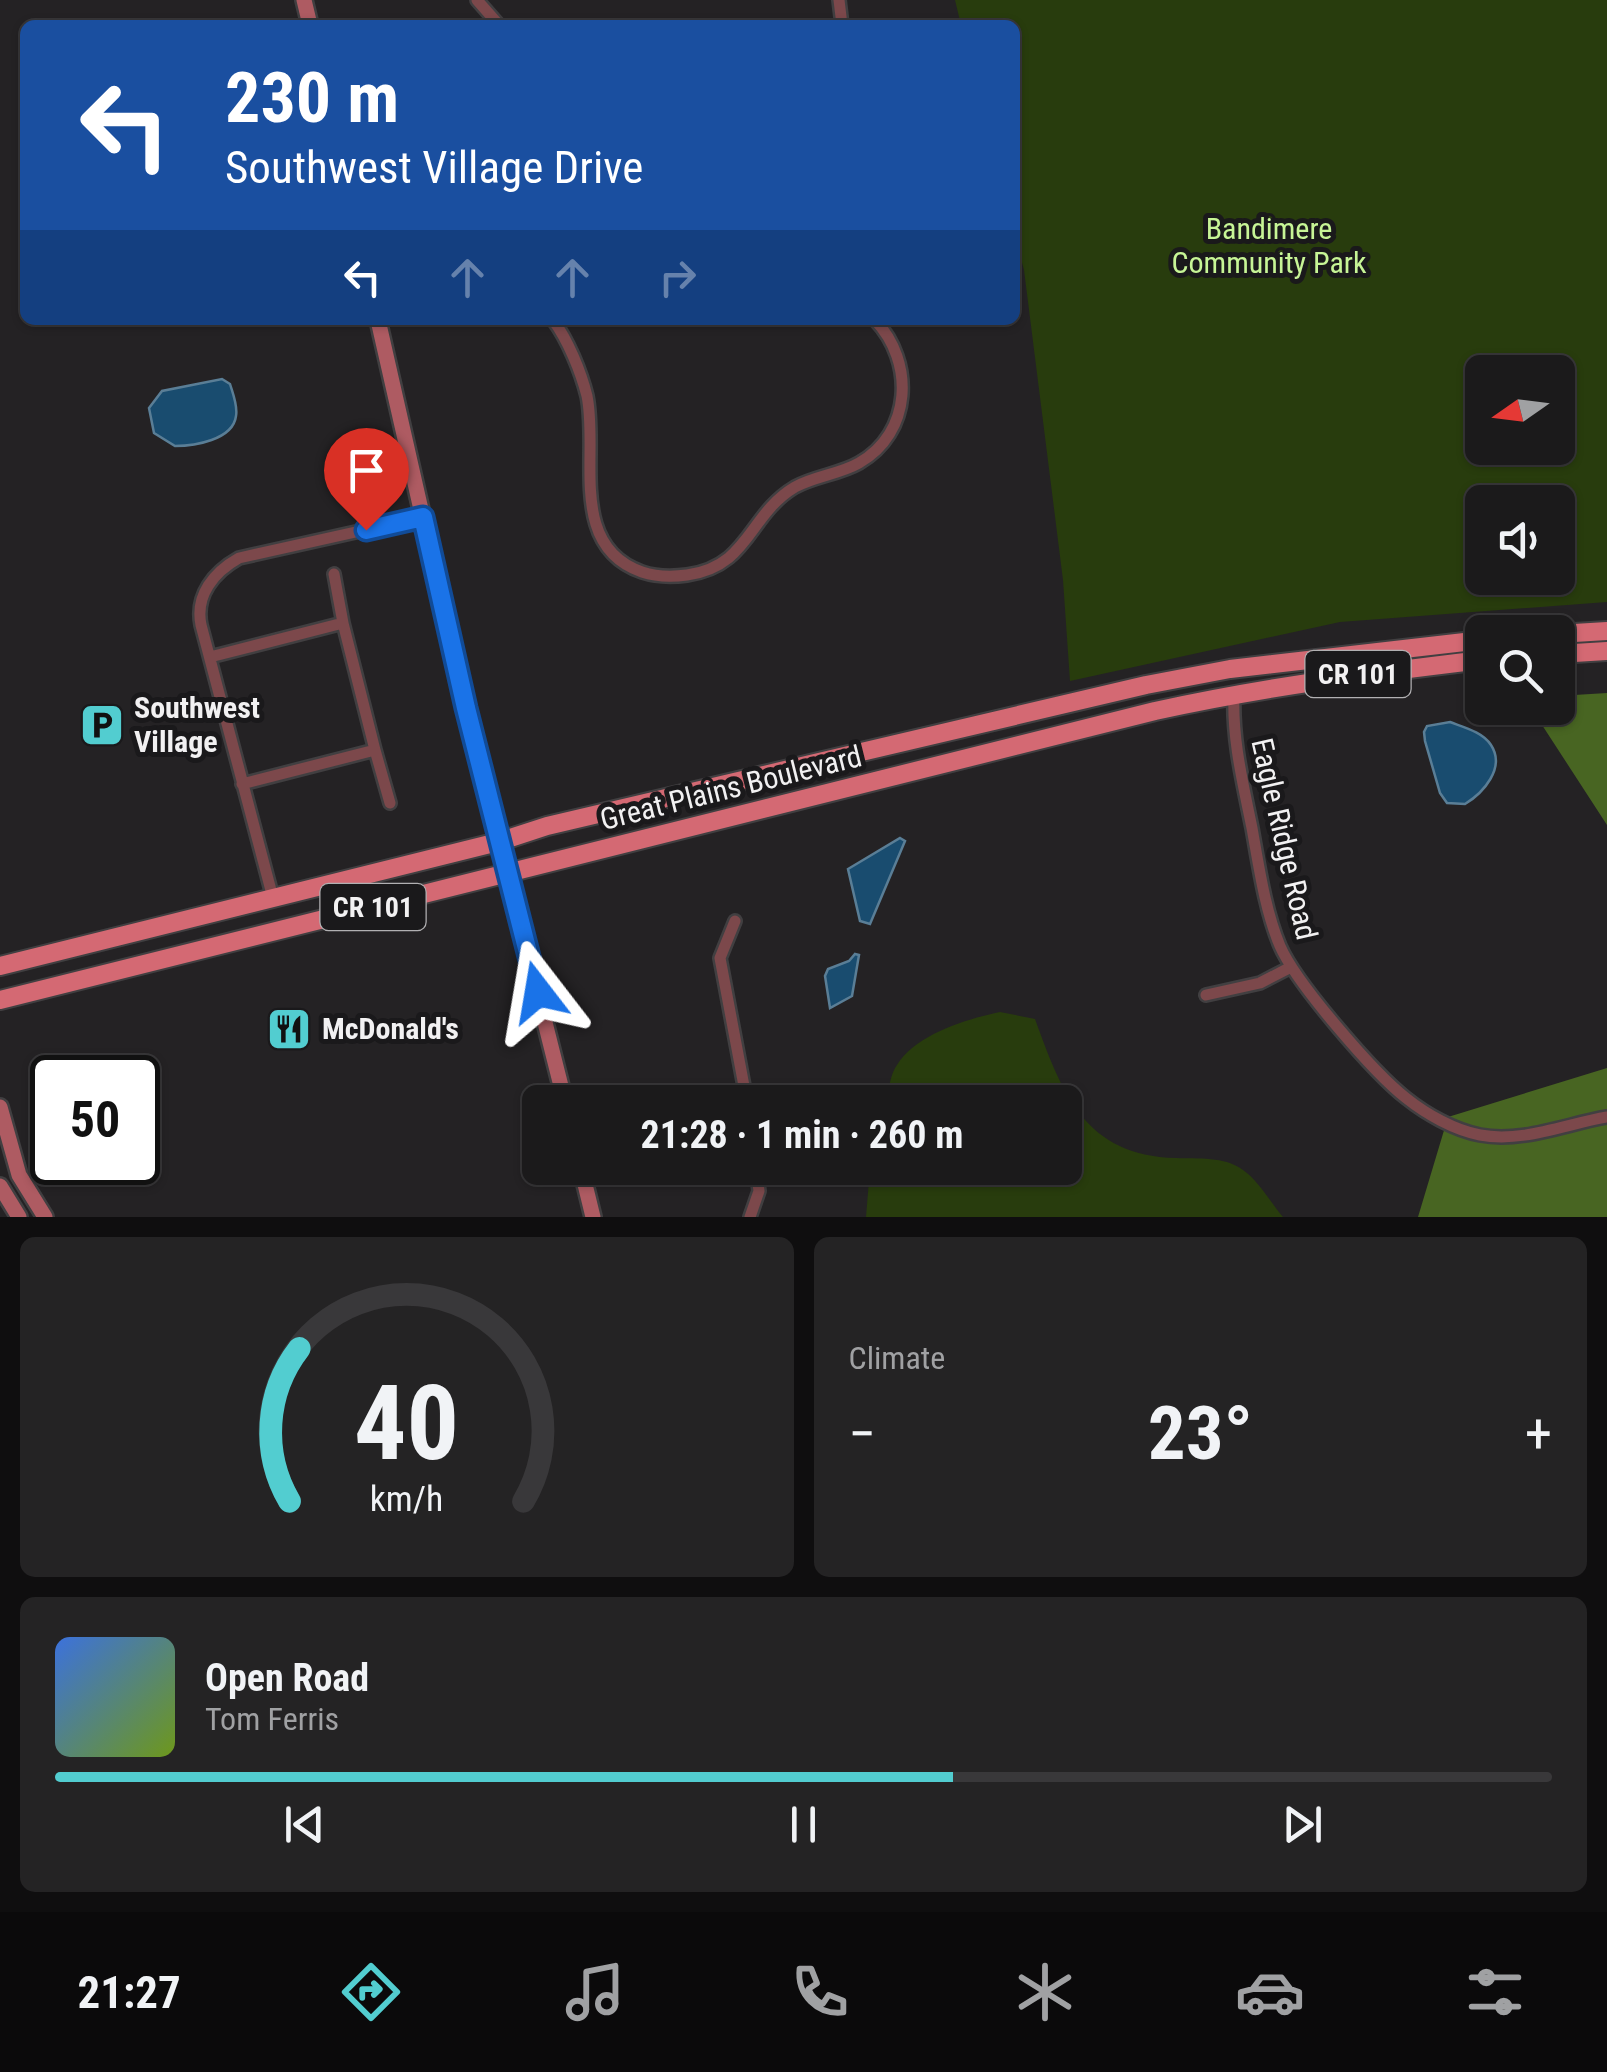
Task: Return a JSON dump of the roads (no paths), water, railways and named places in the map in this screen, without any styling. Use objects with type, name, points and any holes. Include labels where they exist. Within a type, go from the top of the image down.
[{"type":"main road","points":[[1575,633],[1607,631]]},
{"type":"main road","name":"Great Plains Boulevard","points":[[0,966],[498,842],[543,827],[1146,684],[1465,642]]},
{"type":"main road","points":[[1575,653],[1607,651]]},
{"type":"main road","name":"Great Plains Boulevard","points":[[0,1000],[1234,693],[1465,662]]},
{"type":"street","points":[[477,0],[495,20]]},
{"type":"street","points":[[379,325],[498,842],[561,1085]]},
{"type":"street","points":[[556,325],[586,396],[592,446],[589,501],[594,524],[613,553],[640,571],[668,577],[714,570],[736,553],[767,512],[795,487],[858,464],[884,445],[901,412],[902,378],[897,351],[879,325]]},
{"type":"street","points":[[273,898],[199,613],[210,582],[239,558],[423,517]]},
{"type":"street","points":[[334,574],[390,803]]},
{"type":"street","points":[[210,657],[343,623]]},
{"type":"street","name":"Eagle Ridge Road","points":[[1234,693],[1232,730],[1272,922],[1290,967],[1368,1060],[1403,1096],[1456,1128],[1479,1135],[1507,1137],[1607,1117]]},
{"type":"street","points":[[242,784],[375,750]]},
{"type":"street","points":[[735,920],[720,958],[744,1085]]},
{"type":"street","points":[[1206,995],[1260,983],[1290,967]]},
{"type":"street","points":[[0,1107],[19,1174],[44,1217]]},
{"type":"street","points":[[584,1185],[592,1217]]},
{"type":"street","points":[[750,1217],[758,1185]]},
{"type":"street","points":[[0,1186],[20,1217]]},
{"type":"water","points":[[222,379],[230,384],[236,408],[228,431],[202,443],[175,446],[154,433],[149,408],[162,391]]},
{"type":"water","points":[[1450,722],[1483,737],[1495,754],[1490,779],[1465,804],[1447,803],[1440,793],[1425,741],[1427,726]]},
{"type":"water","points":[[900,838],[905,841],[870,924],[860,921],[848,869]]},
{"type":"water","points":[[859,955],[852,996],[830,1008],[825,976],[828,969],[849,961]]},
{"type":"place","name":"Southwest Village","points":[[102,725]]},
{"type":"place","name":"McDonald's","points":[[289,1029]]},
{"type":"park label","name":"Bandimere Community Park","points":[[1269,246]]}]
